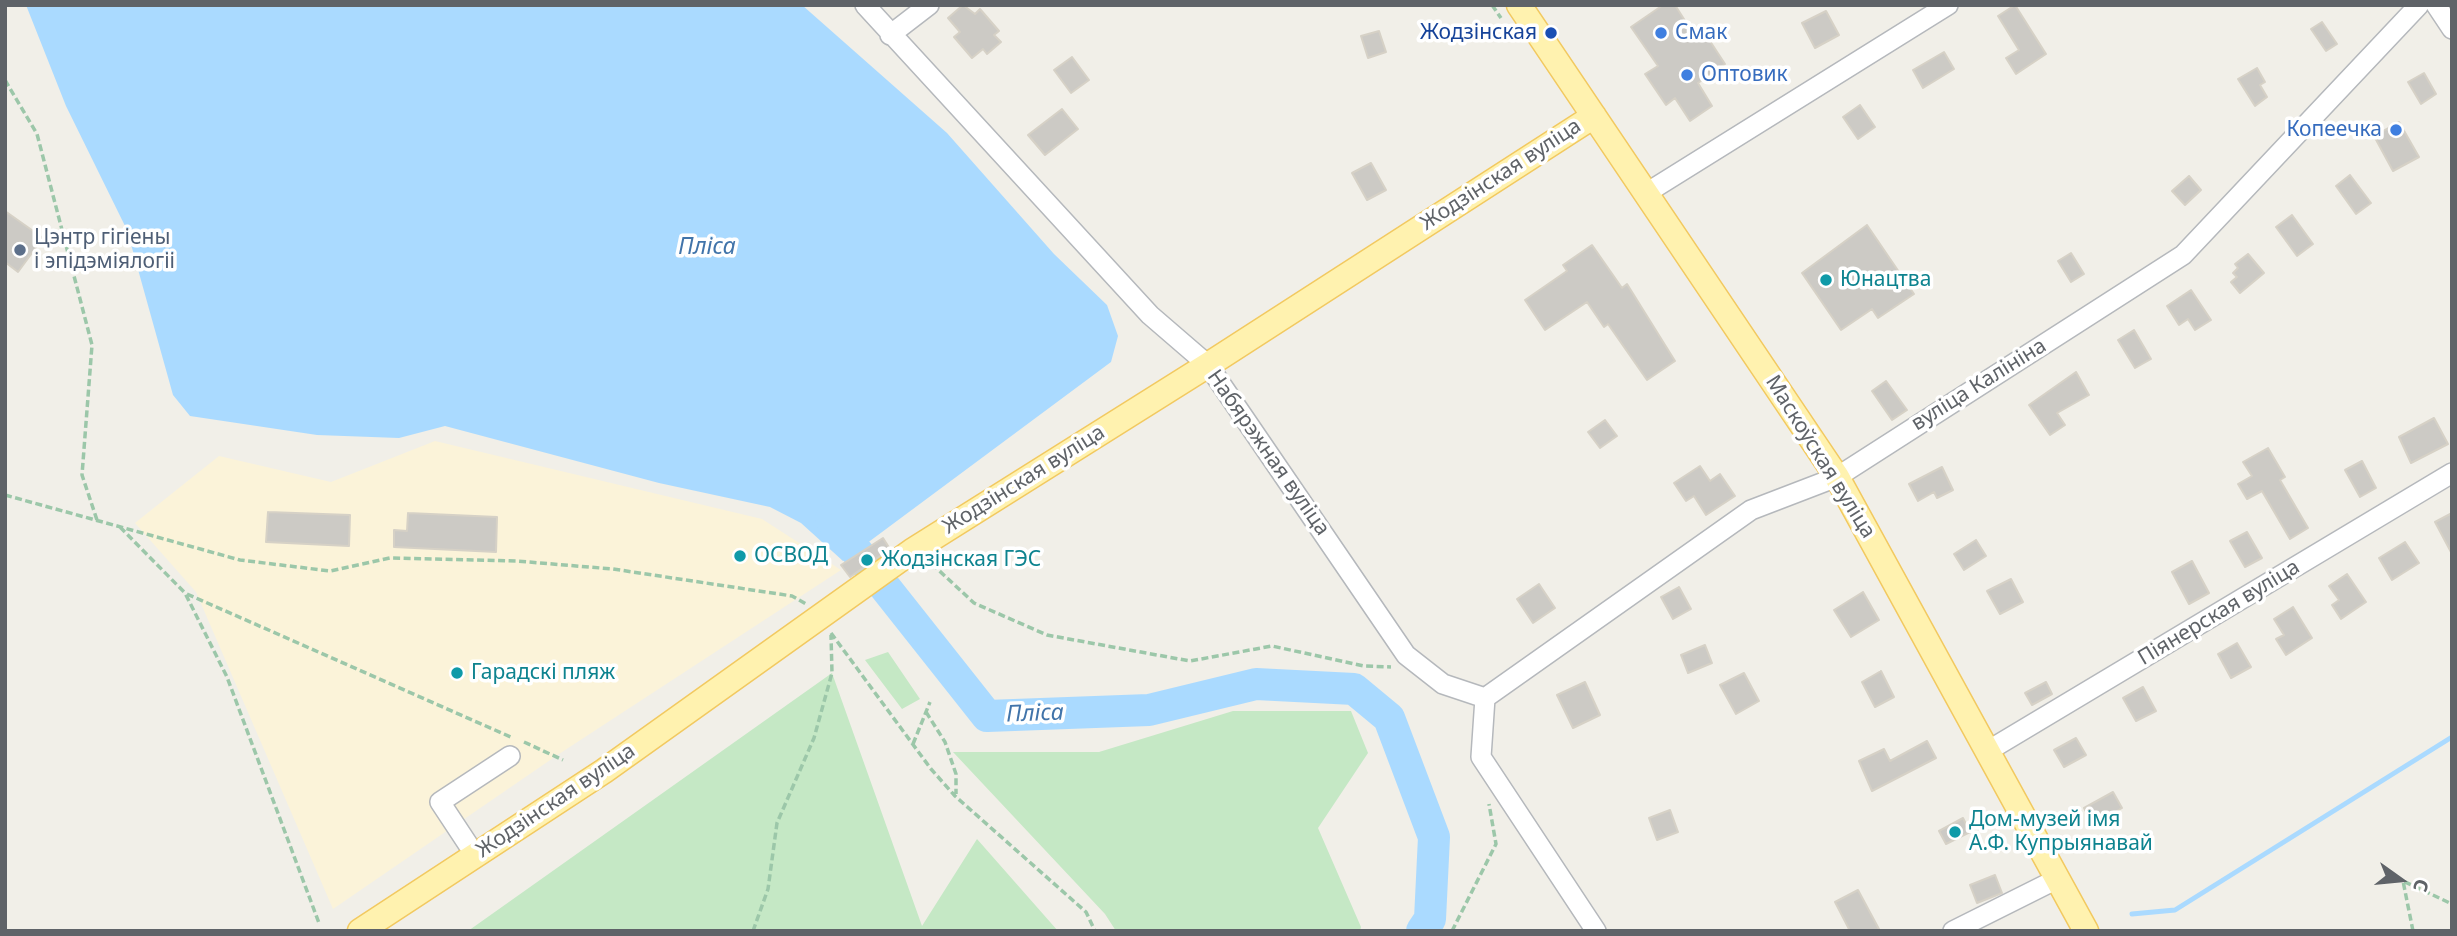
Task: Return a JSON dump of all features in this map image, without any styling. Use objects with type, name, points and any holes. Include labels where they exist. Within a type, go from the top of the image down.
[{"type":"main road","name":"Маскоўская вуліца","points":[[1519,5],[1648,192],[1837,477],[2086,931]]},
{"type":"main road","name":"Жодзінская вуліца","points":[[360,931],[826,624],[861,586],[922,557],[1208,365],[1594,116]]},
{"type":"street","name":"Набярэжная вуліца","points":[[865,5],[1150,316],[1208,365],[1406,655],[1443,684],[1485,698]]},
{"type":"street","points":[[890,35],[929,5]]},
{"type":"street","points":[[1648,192],[1948,5]]},
{"type":"street","name":"вуліца Калініна","points":[[1485,698],[1751,510],[1837,477],[2183,255],[2420,5]]},
{"type":"street","points":[[2436,5],[2452,29]]},
{"type":"street","name":"Піянерская вуліца","points":[[1986,752],[2452,473]]},
{"type":"street","points":[[1485,698],[1481,757],[1596,931]]},
{"type":"street","points":[[475,855],[440,802],[510,757]]},
{"type":"street","points":[[1953,931],[2057,879]]},
{"type":"path","points":[[5,80],[37,134],[92,345],[82,475],[97,520]]},
{"type":"path","points":[[5,495],[240,560],[331,571],[390,558],[435,558],[613,569],[792,596],[826,624],[913,744],[956,796],[1086,912],[1095,931]]},
{"type":"path","points":[[119,527],[185,593],[227,677],[319,923]]},
{"type":"path","points":[[922,557],[974,603],[1046,635],[1190,661],[1272,646],[1364,666],[1423,669]]},
{"type":"path","points":[[185,593],[563,760]]},
{"type":"path","points":[[753,931],[768,890],[777,823],[814,738],[832,673],[826,624]]},
{"type":"path","points":[[913,744],[930,702]]},
{"type":"path","points":[[926,712],[945,742],[957,774],[956,796]]},
{"type":"path","points":[[1452,931],[1496,844],[1487,794]]},
{"type":"path","points":[[2413,931],[2403,881],[2452,904]]},
{"type":"green space","points":[[888,652],[920,699],[902,709],[865,660]]},
{"type":"green space","points":[[832,673],[922,926],[977,839],[1058,931],[468,931]]},
{"type":"green space","points":[[1233,711],[1351,711],[1368,753],[1318,828],[1361,927],[1360,931],[1116,931],[1105,914],[953,752],[1099,752]]},
{"type":"sand","name":"Гарадскі пляж","points":[[435,441],[762,519],[841,570],[559,754],[333,909],[196,592],[135,523],[219,456],[331,482]]},
{"type":"water","name":"Пліса","points":[[26,5],[802,5],[947,133],[1054,254],[1107,305],[1118,336],[1111,362],[843,561],[801,523],[770,507],[659,483],[445,426],[399,438],[317,435],[190,416],[173,395],[127,230],[66,106]]},
{"type":"building","points":[[963,5],[975,14],[980,9],[999,31],[994,35],[1001,42],[987,54],[983,49],[972,58],[954,37],[960,32],[948,18]]},
{"type":"building","points":[[1663,5],[1675,5],[1696,38],[1704,32],[1725,64],[1698,83],[1712,106],[1690,121],[1675,98],[1666,105],[1645,74],[1658,66],[1631,27]]},
{"type":"building","points":[[2015,5],[2046,54],[2016,74],[2006,58],[2019,50],[1998,16]]},
{"type":"building","points":[[1826,11],[1839,35],[1815,48],[1802,23]]},
{"type":"building","points":[[2322,22],[2337,44],[2326,51],[2311,29]]},
{"type":"building","points":[[1379,31],[1386,52],[1368,58],[1361,36]]},
{"type":"building","points":[[1944,52],[1954,69],[1923,88],[1913,70]]},
{"type":"building","points":[[1072,57],[1089,80],[1071,93],[1054,70]]},
{"type":"building","points":[[2257,68],[2265,82],[2260,85],[2267,97],[2255,106],[2238,79]]},
{"type":"building","points":[[2424,73],[2436,94],[2421,104],[2408,82]]},
{"type":"building","points":[[1860,105],[1875,127],[1858,139],[1843,117]]},
{"type":"building","points":[[1062,109],[1078,129],[1045,155],[1028,135]]},
{"type":"building","points":[[2399,122],[2419,157],[2393,171],[2374,136]]},
{"type":"building","points":[[1371,163],[1386,190],[1367,200],[1352,173]]},
{"type":"building","points":[[2350,175],[2371,203],[2356,214],[2336,186]]},
{"type":"building","points":[[2189,176],[2201,190],[2185,205],[2172,191]]},
{"type":"building","name":"Цэнтр гігіены і эпідэміялогіі","points":[[5,211],[43,238],[18,272],[5,262]]},
{"type":"building","points":[[2292,215],[2313,244],[2297,256],[2276,227]]},
{"type":"building","points":[[1867,225],[1914,294],[1878,318],[1872,309],[1841,330],[1802,273]]},
{"type":"building","points":[[1592,245],[1622,288],[1627,284],[1675,361],[1647,380],[1608,324],[1604,327],[1587,302],[1545,330],[1525,300],[1567,271],[1563,265]]},
{"type":"building","points":[[2071,253],[2084,274],[2071,282],[2058,261]]},
{"type":"building","points":[[2248,254],[2264,273],[2240,293],[2231,282],[2237,277],[2233,273],[2238,268],[2235,264]]},
{"type":"building","points":[[2191,290],[2211,320],[2195,330],[2188,319],[2179,325],[2167,306]]},
{"type":"building","points":[[2134,330],[2151,359],[2135,368],[2118,340]]},
{"type":"building","points":[[2076,372],[2089,395],[2057,413],[2065,425],[2050,435],[2029,405]]},
{"type":"building","points":[[1886,381],[1907,410],[1892,420],[1872,391]]},
{"type":"building","points":[[2434,418],[2448,444],[2411,463],[2399,437]]},
{"type":"building","points":[[1605,420],[1617,436],[1600,448],[1588,432]]},
{"type":"building","points":[[2268,448],[2285,477],[2280,480],[2308,528],[2290,539],[2262,491],[2247,499],[2238,484],[2252,476],[2243,462]]},
{"type":"building","points":[[2362,461],[2376,488],[2360,497],[2345,470]]},
{"type":"building","points":[[1700,466],[1710,481],[1720,474],[1735,496],[1706,515],[1694,496],[1686,501],[1674,483]]},
{"type":"building","points":[[1942,467],[1953,490],[1937,498],[1934,492],[1918,501],[1909,484]]},
{"type":"building","points":[[268,512],[350,515],[349,546],[266,542]]},
{"type":"building","points":[[408,513],[497,517],[496,552],[394,547],[394,530],[407,531]]},
{"type":"building","points":[[2452,513],[2452,554],[2435,522]]},
{"type":"building","points":[[2247,532],[2262,558],[2245,567],[2230,541]]},
{"type":"building","name":"Жодзінская ГЭС","points":[[883,538],[890,549],[850,577],[841,565]]},
{"type":"building","points":[[1976,540],[1986,556],[1964,570],[1954,554]]},
{"type":"building","points":[[2405,542],[2419,563],[2392,580],[2379,558]]},
{"type":"building","points":[[2192,561],[2209,593],[2189,604],[2172,572]]},
{"type":"building","points":[[2347,574],[2366,602],[2341,619],[2332,605],[2339,600],[2329,586]]},
{"type":"building","points":[[2011,579],[2023,602],[2000,614],[1987,591]]},
{"type":"building","points":[[1539,584],[1555,608],[1533,623],[1517,599]]},
{"type":"building","points":[[1679,587],[1691,609],[1673,619],[1661,597]]},
{"type":"building","points":[[1863,592],[1879,620],[1851,637],[1834,610]]},
{"type":"building","points":[[2293,607],[2312,638],[2286,655],[2276,639],[2284,635],[2274,619]]},
{"type":"building","points":[[2237,643],[2251,667],[2231,678],[2218,654]]},
{"type":"building","points":[[1705,645],[1712,663],[1688,673],[1681,655]]},
{"type":"building","points":[[1881,671],[1894,697],[1875,707],[1862,682]]},
{"type":"building","points":[[1744,673],[1759,701],[1736,714],[1720,685]]},
{"type":"building","points":[[1585,682],[1600,715],[1573,728],[1557,695]]},
{"type":"building","points":[[2046,682],[2052,694],[2032,705],[2025,693]]},
{"type":"building","points":[[2143,687],[2156,711],[2136,721],[2123,698]]},
{"type":"building","points":[[2076,738],[2086,755],[2064,767],[2054,750]]},
{"type":"building","points":[[1927,741],[1936,758],[1872,791],[1859,761],[1884,749],[1890,761]]},
{"type":"building","points":[[2113,792],[2122,808],[2093,825],[2084,808]]},
{"type":"building","points":[[1670,810],[1678,832],[1657,840],[1649,818]]},
{"type":"building","name":"Дом-музей імя А.Ф. Купрыянавай","points":[[1963,818],[1970,832],[1946,844],[1939,831]]},
{"type":"building","points":[[1995,875],[2002,893],[1977,903],[1970,885]]},
{"type":"building","points":[[1858,890],[1880,931],[1850,931],[1835,902]]},
{"type":"waterway","name":"Пліса","points":[[831,519],[987,716],[1149,710],[1256,684],[1354,689],[1389,718],[1434,837],[1430,919],[1422,931]]},
{"type":"waterway","points":[[2132,914],[2175,910],[2452,737]]},
{"type":"place","name":"Жодзінская","points":[[1551,33]]},
{"type":"place","name":"Смак","points":[[1661,33]]},
{"type":"place","name":"Оптовик","points":[[1687,75]]},
{"type":"place","name":"Копеечка","points":[[2396,130]]},
{"type":"place","name":"Цэнтр гігіены і эпідэміялогіі","points":[[20,250]]},
{"type":"place","name":"Юнацтва","points":[[1826,280]]},
{"type":"place","name":"ОСВОД","points":[[740,556]]},
{"type":"place","name":"Жодзінская ГЭС","points":[[867,560]]},
{"type":"place","name":"Гарадскі пляж","points":[[457,673]]},
{"type":"place","name":"Дом-музей імя А.Ф. Купрыянавай","points":[[1955,832]]}]
